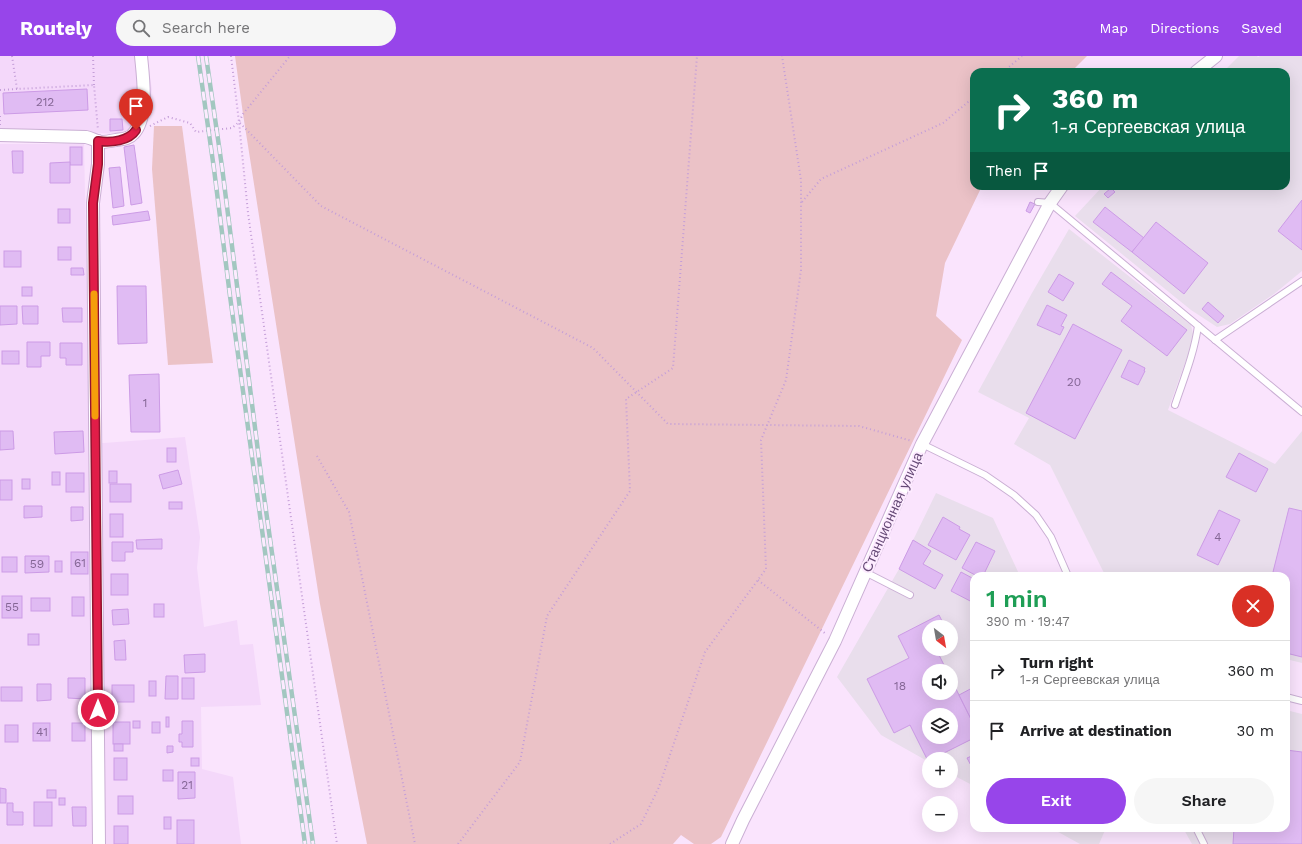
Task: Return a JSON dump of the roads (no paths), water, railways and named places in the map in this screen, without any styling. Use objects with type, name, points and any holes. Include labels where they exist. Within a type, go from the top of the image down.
[{"type":"street","points":[[0,135],[86,137],[105,142],[129,138],[140,121],[144,102],[141,56]]},
{"type":"street","points":[[1201,68],[1216,56]]},
{"type":"street","points":[[98,141],[98,164],[93,203],[100,844]]},
{"type":"street","name":"Станционная улица","points":[[732,844],[835,641],[922,444],[1050,203],[1059,190]]},
{"type":"lane","points":[[1038,202],[1050,203],[1302,412]]},
{"type":"lane","points":[[1215,340],[1302,281]]},
{"type":"lane","points":[[1175,405],[1195,346],[1198,326]]},
{"type":"lane","points":[[922,444],[984,475],[1014,495],[1036,516],[1051,537],[1066,572]]},
{"type":"lane","points":[[865,571],[910,594]]},
{"type":"lane","points":[[1290,698],[1302,701]]},
{"type":"lane","points":[[1198,832],[1204,844]]},
{"type":"railway","points":[[198,56],[305,844]]},
{"type":"railway","points":[[206,56],[222,167],[261,475],[313,844]]}]
